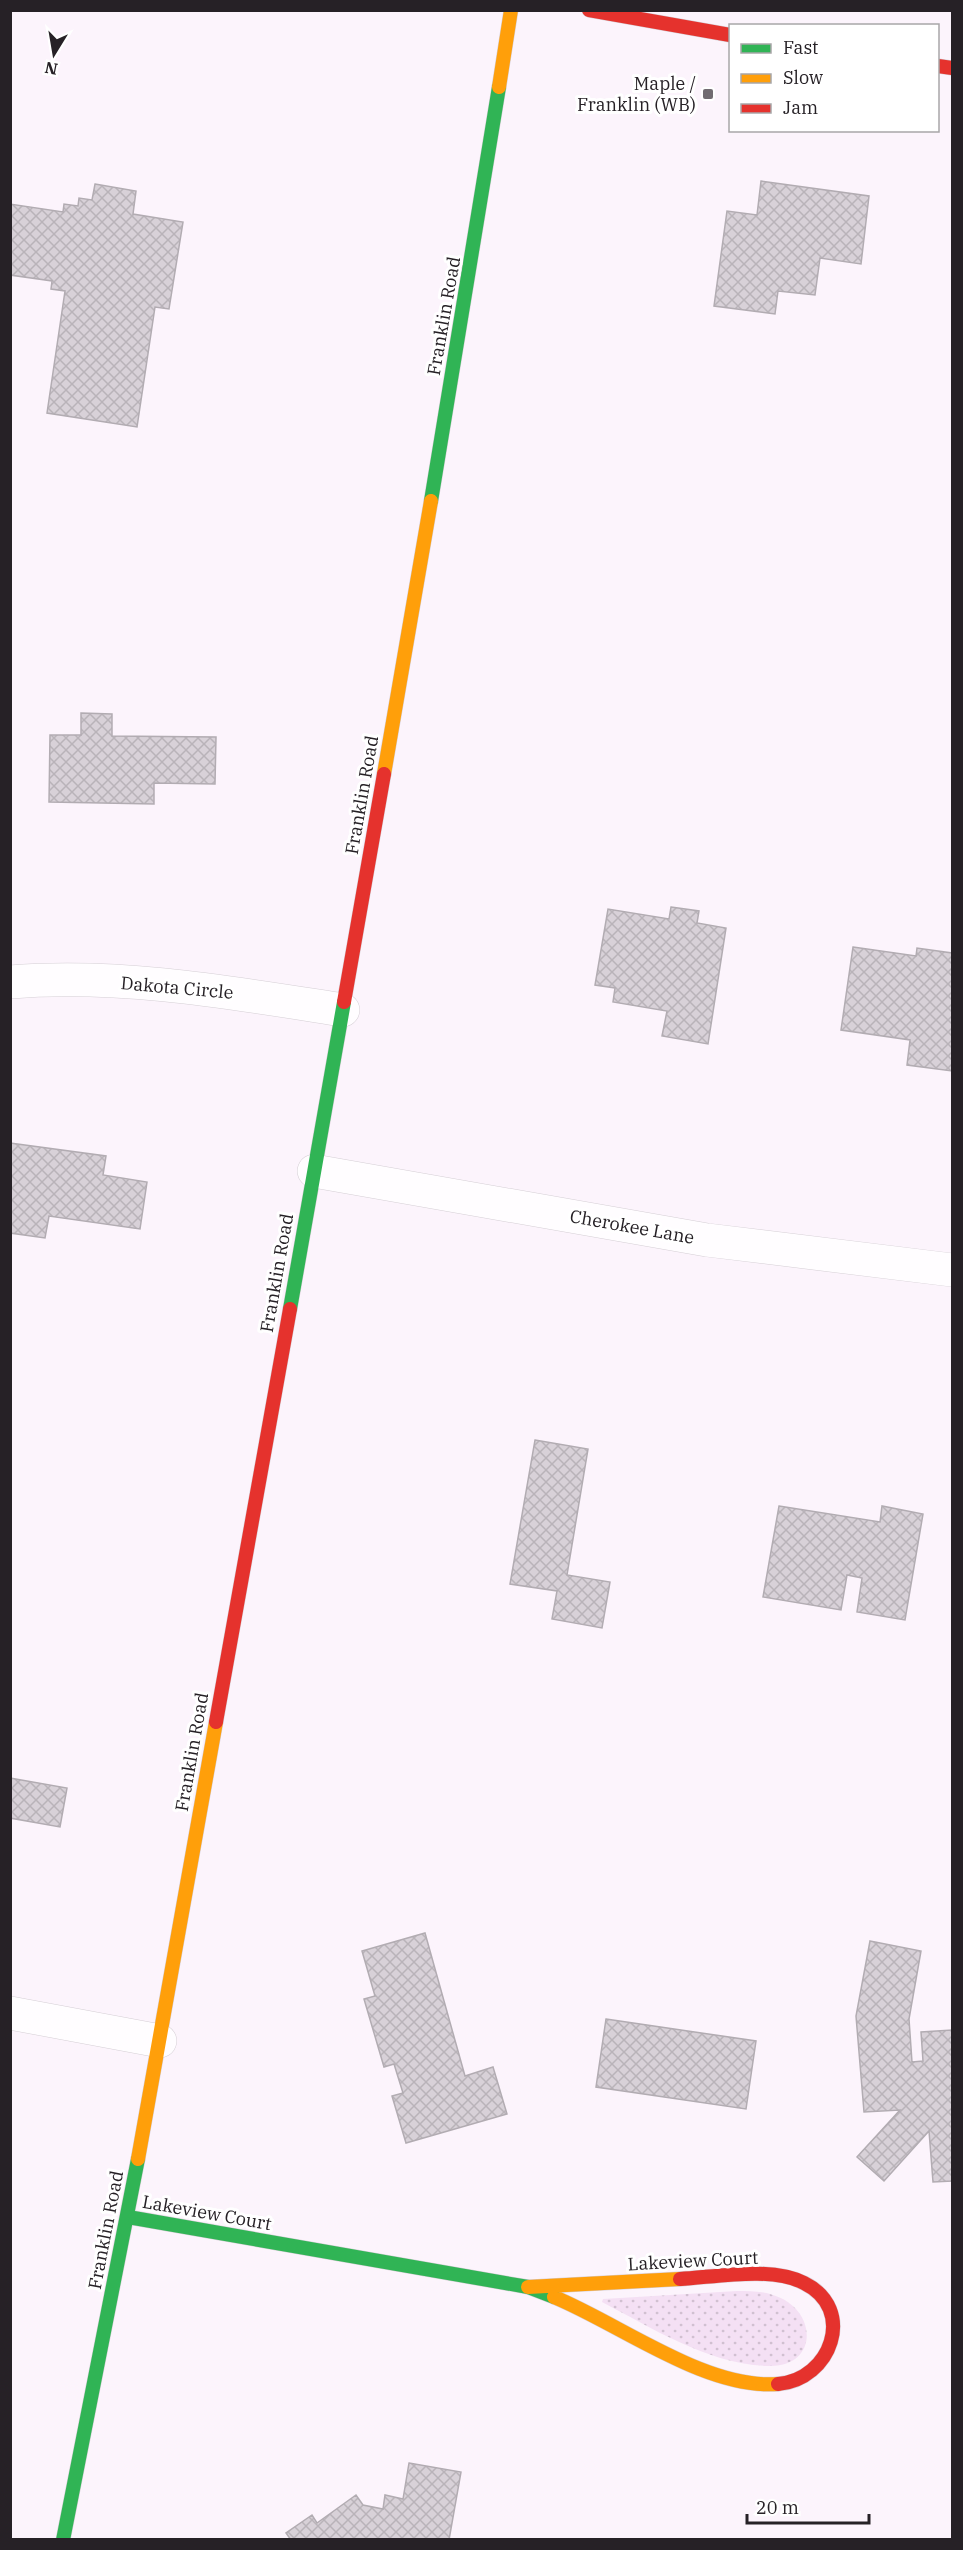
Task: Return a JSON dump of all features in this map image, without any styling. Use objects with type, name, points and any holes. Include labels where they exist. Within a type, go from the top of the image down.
[{"type":"street","name":"Franklin Road","points":[[63,2540],[128,2217],[343,1010],[465,300],[511,10]]},
{"type":"street","points":[[589,10],[729,34]]},
{"type":"street","name":"Dakota Circle","points":[[10,982],[158,984],[343,1010]]},
{"type":"street","name":"Cherokee Lane","points":[[314,1171],[707,1240],[952,1270]]},
{"type":"street","points":[[10,2013],[160,2041]]},
{"type":"street","name":"Lakeview Court","points":[[128,2217],[528,2287],[578,2308],[654,2347],[705,2369],[738,2380],[769,2385],[788,2384],[808,2375],[823,2362],[833,2327],[827,2303],[817,2291],[794,2279],[773,2274],[528,2287]]},
{"type":"shaded area","points":[[737,2291],[773,2295],[788,2302],[799,2312],[805,2324],[807,2337],[804,2349],[796,2358],[784,2364],[767,2366],[723,2359],[681,2343],[602,2302],[603,2299]]},
{"type":"building","points":[[761,181],[869,196],[861,264],[820,258],[815,295],[778,291],[775,314],[714,306],[727,211],[757,215]]},
{"type":"building","points":[[95,184],[136,191],[133,214],[183,222],[169,309],[155,307],[137,427],[47,413],[65,291],[51,289],[52,281],[10,275],[10,204],[63,212],[64,204],[78,206],[79,198],[92,200]]},
{"type":"building","points":[[81,713],[112,714],[112,736],[216,737],[215,784],[154,783],[154,804],[49,802],[50,735],[81,735]]},
{"type":"building","points":[[671,907],[699,911],[697,923],[726,928],[708,1044],[662,1036],[667,1011],[613,1002],[615,988],[595,985],[608,909],[669,919]]},
{"type":"building","points":[[853,947],[916,956],[917,948],[952,953],[952,1071],[907,1065],[910,1040],[841,1030]]},
{"type":"building","points":[[10,1143],[106,1156],[103,1175],[147,1182],[140,1229],[49,1216],[45,1238],[10,1233]]},
{"type":"building","points":[[535,1440],[588,1449],[567,1575],[610,1582],[602,1628],[552,1619],[557,1591],[510,1584]]},
{"type":"building","points":[[779,1506],[880,1522],[882,1506],[923,1514],[905,1620],[857,1612],[862,1578],[847,1575],[841,1610],[763,1597]]},
{"type":"building","points":[[10,1778],[67,1788],[60,1827],[10,1818]]},
{"type":"building","points":[[425,1933],[465,2076],[493,2067],[507,2114],[406,2143],[392,2096],[403,2093],[394,2064],[384,2067],[364,1999],[375,1996],[362,1951]]},
{"type":"building","points":[[870,1941],[921,1951],[909,2019],[912,2062],[923,2061],[921,2032],[952,2030],[952,2181],[933,2182],[929,2131],[884,2181],[857,2157],[900,2110],[864,2112],[856,2016]]},
{"type":"building","points":[[606,2019],[756,2041],[746,2109],[596,2087]]},
{"type":"building","points":[[409,2463],[461,2472],[449,2540],[291,2540],[286,2533],[312,2515],[317,2523],[356,2495],[363,2505],[383,2509],[385,2495],[403,2499]]},
{"type":"traffic: fast","points":[[431,501],[499,87]]},
{"type":"traffic: fast","points":[[290,1309],[344,1002]]},
{"type":"traffic: fast","points":[[63,2540],[138,2159]]},
{"type":"traffic: fast","points":[[128,2217],[528,2287],[554,2297]]},
{"type":"traffic: slow","points":[[499,87],[511,10]]},
{"type":"traffic: slow","points":[[384,774],[431,501]]},
{"type":"traffic: slow","points":[[138,2159],[216,1722]]},
{"type":"traffic: slow","points":[[528,2287],[680,2279]]},
{"type":"traffic: slow","points":[[554,2297],[693,2366],[722,2377],[750,2383],[778,2384]]},
{"type":"traffic: jam","points":[[589,10],[729,35]]},
{"type":"traffic: jam","points":[[939,66],[952,68]]},
{"type":"traffic: jam","points":[[344,1002],[384,774]]},
{"type":"traffic: jam","points":[[216,1722],[290,1309]]},
{"type":"traffic: jam","points":[[680,2279],[743,2274],[776,2275],[804,2283],[820,2295],[830,2309],[833,2325],[831,2342],[823,2357],[812,2370],[797,2380],[778,2384]]},
{"type":"place","name":"Maple / Franklin (WB)","points":[[708,94]]}]
